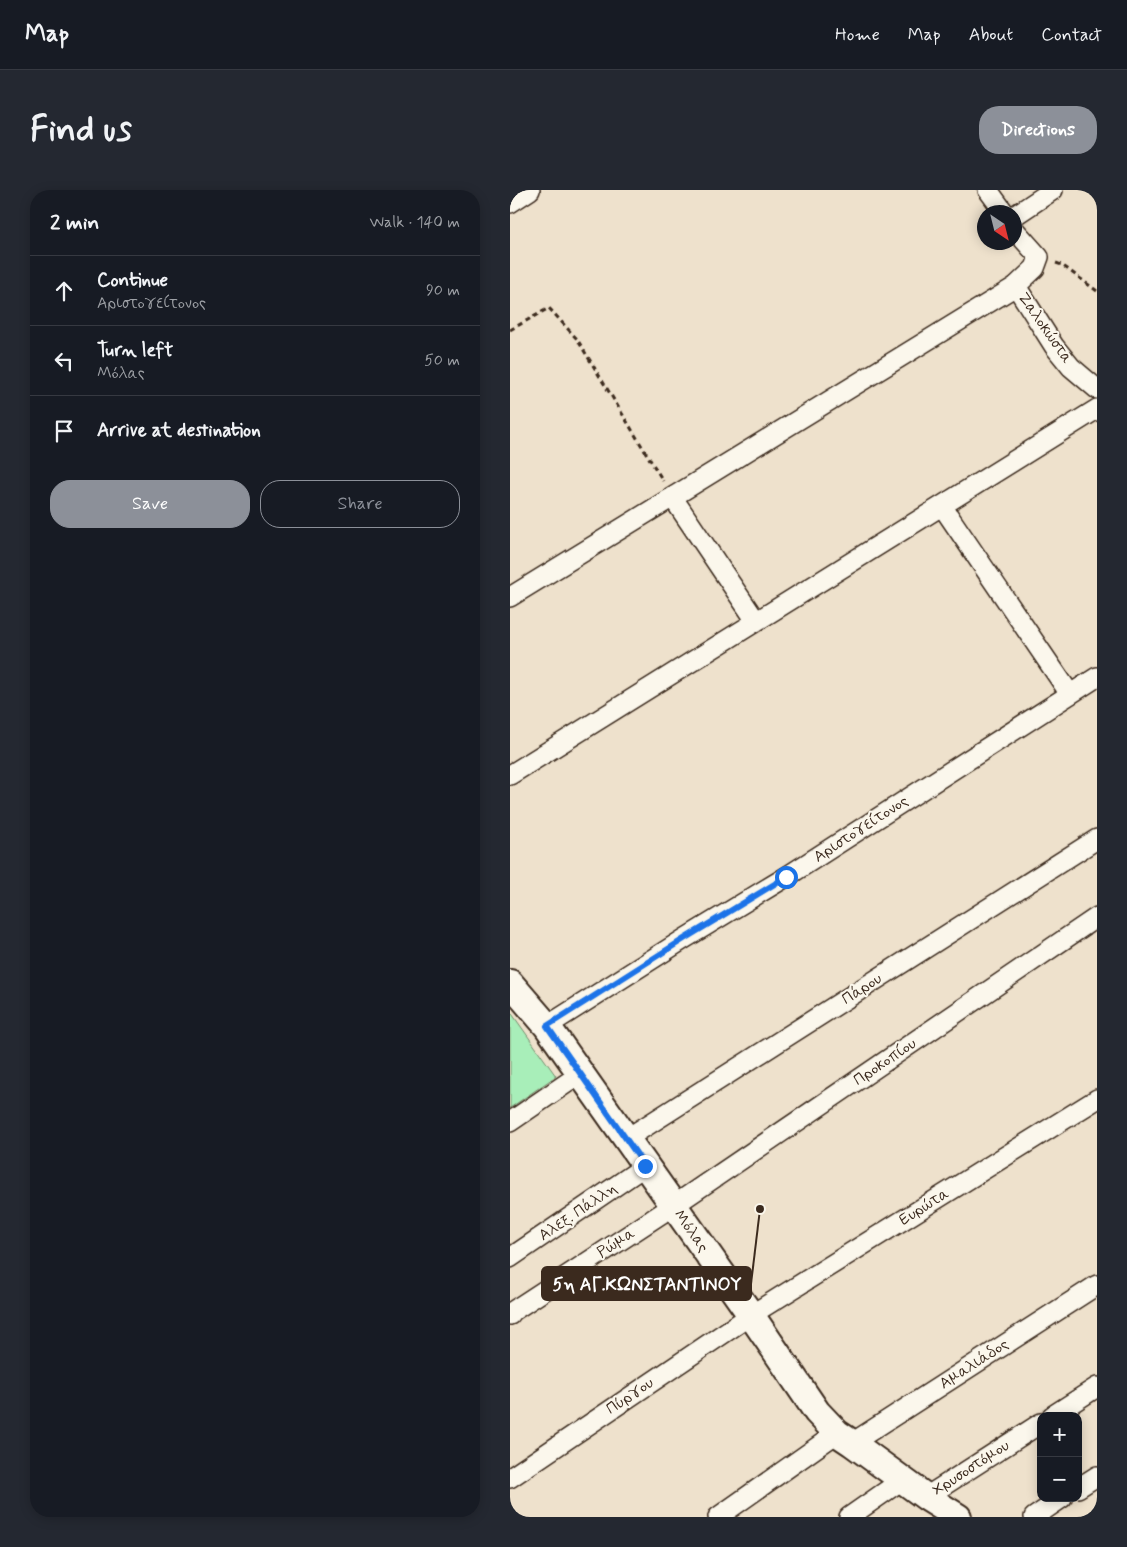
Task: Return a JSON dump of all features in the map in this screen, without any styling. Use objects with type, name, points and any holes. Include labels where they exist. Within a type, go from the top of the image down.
[{"type":"street","points":[[510,203],[530,190]]},
{"type":"street","points":[[988,190],[999,205]]},
{"type":"street","points":[[1022,211],[1053,190]]},
{"type":"street","points":[[510,597],[1016,286],[1035,268],[1039,257],[1022,238]]},
{"type":"street","name":"Ζαλοκώστα","points":[[1016,286],[1065,360],[1097,389]]},
{"type":"street","points":[[510,775],[1097,409]]},
{"type":"street","points":[[673,498],[756,622]]},
{"type":"street","points":[[942,506],[1070,694]]},
{"type":"street","name":"Αριστογείτονος","points":[[547,1026],[786,877],[1097,677]]},
{"type":"street","name":"Πάρου","points":[[626,1139],[1097,839]]},
{"type":"street","name":"Προκοπίου","points":[[673,1206],[1095,923]]},
{"type":"street","name":"Μόλας","points":[[510,983],[547,1026],[751,1315],[808,1401],[844,1438],[926,1497],[958,1517]]},
{"type":"street","points":[[510,1122],[580,1074]]},
{"type":"street","name":"Ευρώτα","points":[[751,1315],[1097,1098]]},
{"type":"street","name":"Αλεξ. Πάλλη","points":[[510,1258],[645,1166]]},
{"type":"street","name":"Ρώμα","points":[[510,1315],[513,1311],[673,1206]]},
{"type":"street","name":"Αμαλιάδος","points":[[718,1517],[844,1438],[1097,1285]]},
{"type":"street","name":"Πύργου","points":[[510,1478],[751,1315]]},
{"type":"street","points":[[1058,1412],[1097,1387]]},
{"type":"street","name":"Χρυσοστόμου","points":[[926,1497],[1037,1426]]},
{"type":"street","points":[[1082,1485],[1097,1476]]},
{"type":"street","points":[[849,1517],[902,1480]]},
{"type":"street","points":[[1034,1517],[1056,1502]]},
{"type":"path","points":[[1039,257],[1062,265],[1097,291]]},
{"type":"path","points":[[510,330],[550,308],[577,339],[673,498]]},
{"type":"green space","points":[[510,1011],[556,1076],[510,1108]]},
{"type":"place","name":"5η ΑΓ.ΚΩΝΣΤΑΝΤΙΝΟΥ","points":[[760,1209]]},
{"type":"route","points":[[645,1166],[547,1026],[786,877]]}]
